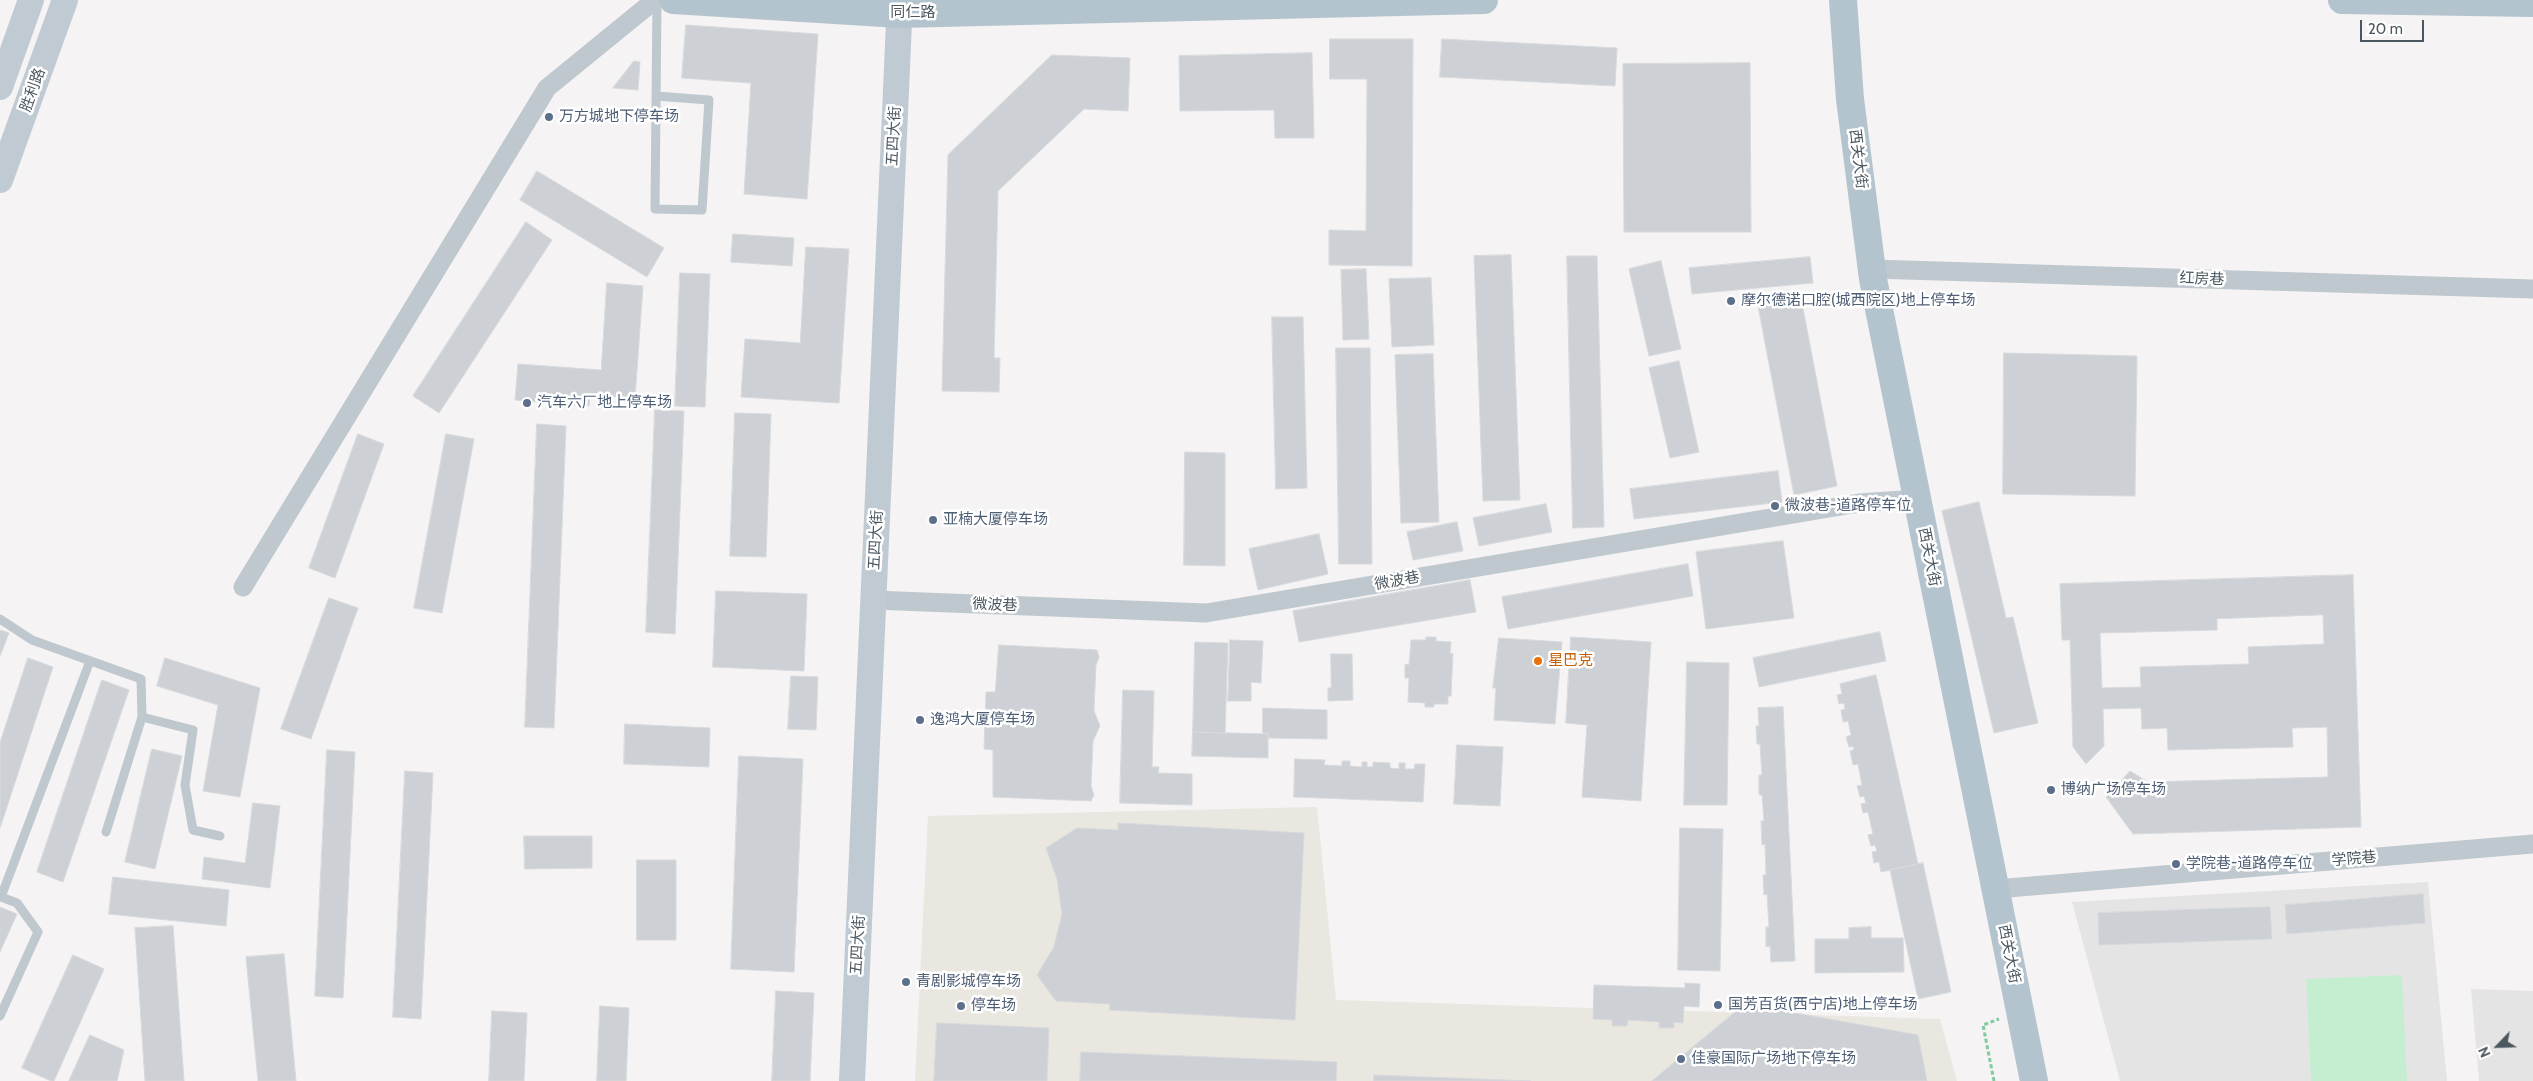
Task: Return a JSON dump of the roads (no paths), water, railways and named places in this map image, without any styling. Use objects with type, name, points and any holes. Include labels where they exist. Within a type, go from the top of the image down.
[{"type":"main road","points":[[0,87],[32,0]]},
{"type":"main road","name":"胜利路","points":[[0,180],[66,0]]},
{"type":"main road","name":"同仁路","points":[[673,0],[900,7],[1484,0]]},
{"type":"main road","name":"西关大街","points":[[1843,0],[1850,99],[1872,269],[2034,1081]]},
{"type":"main road","points":[[2342,0],[2533,3]]},
{"type":"main road","name":"五四大街","points":[[852,1081],[900,7]]},
{"type":"street","points":[[243,587],[547,88],[656,0]]},
{"type":"street","name":"红房巷","points":[[1872,269],[2533,290]]},
{"type":"street","name":"微波巷","points":[[873,600],[1206,613],[1859,503],[1918,499]]},
{"type":"street","name":"学院巷","points":[[1996,889],[2533,844]]},
{"type":"lane","points":[[656,0],[655,209],[702,210],[709,100],[656,96]]},
{"type":"lane","points":[[0,619],[32,640],[141,679],[142,717],[106,832]]},
{"type":"lane","points":[[0,1016],[38,932],[17,902],[1,897],[90,661]]},
{"type":"lane","points":[[142,717],[193,730],[185,785],[193,830],[220,836]]},
{"type":"place","name":"万方城地下停车场","points":[[549,117]]},
{"type":"place","name":"摩尔德诺口腔(城西院区)地上停车场","points":[[1731,301]]},
{"type":"place","name":"汽车六厂地上停车场","points":[[527,403]]},
{"type":"place","name":"微波巷-道路停车位","points":[[1775,506]]},
{"type":"place","name":"亚楠大厦停车场","points":[[933,520]]},
{"type":"place","name":"星巴克","points":[[1538,661]]},
{"type":"place","name":"逸鸿大厦停车场","points":[[920,720]]},
{"type":"place","name":"博纳广场停车场","points":[[2051,790]]},
{"type":"place","name":"学院巷-道路停车位","points":[[2176,864]]},
{"type":"place","name":"青剧影城停车场","points":[[906,982]]},
{"type":"place","name":"国芳百货(西宁店)地上停车场","points":[[1718,1005]]},
{"type":"place","name":"停车场","points":[[961,1006]]},
{"type":"place","name":"佳豪国际广场地下停车场","points":[[1681,1059]]}]
